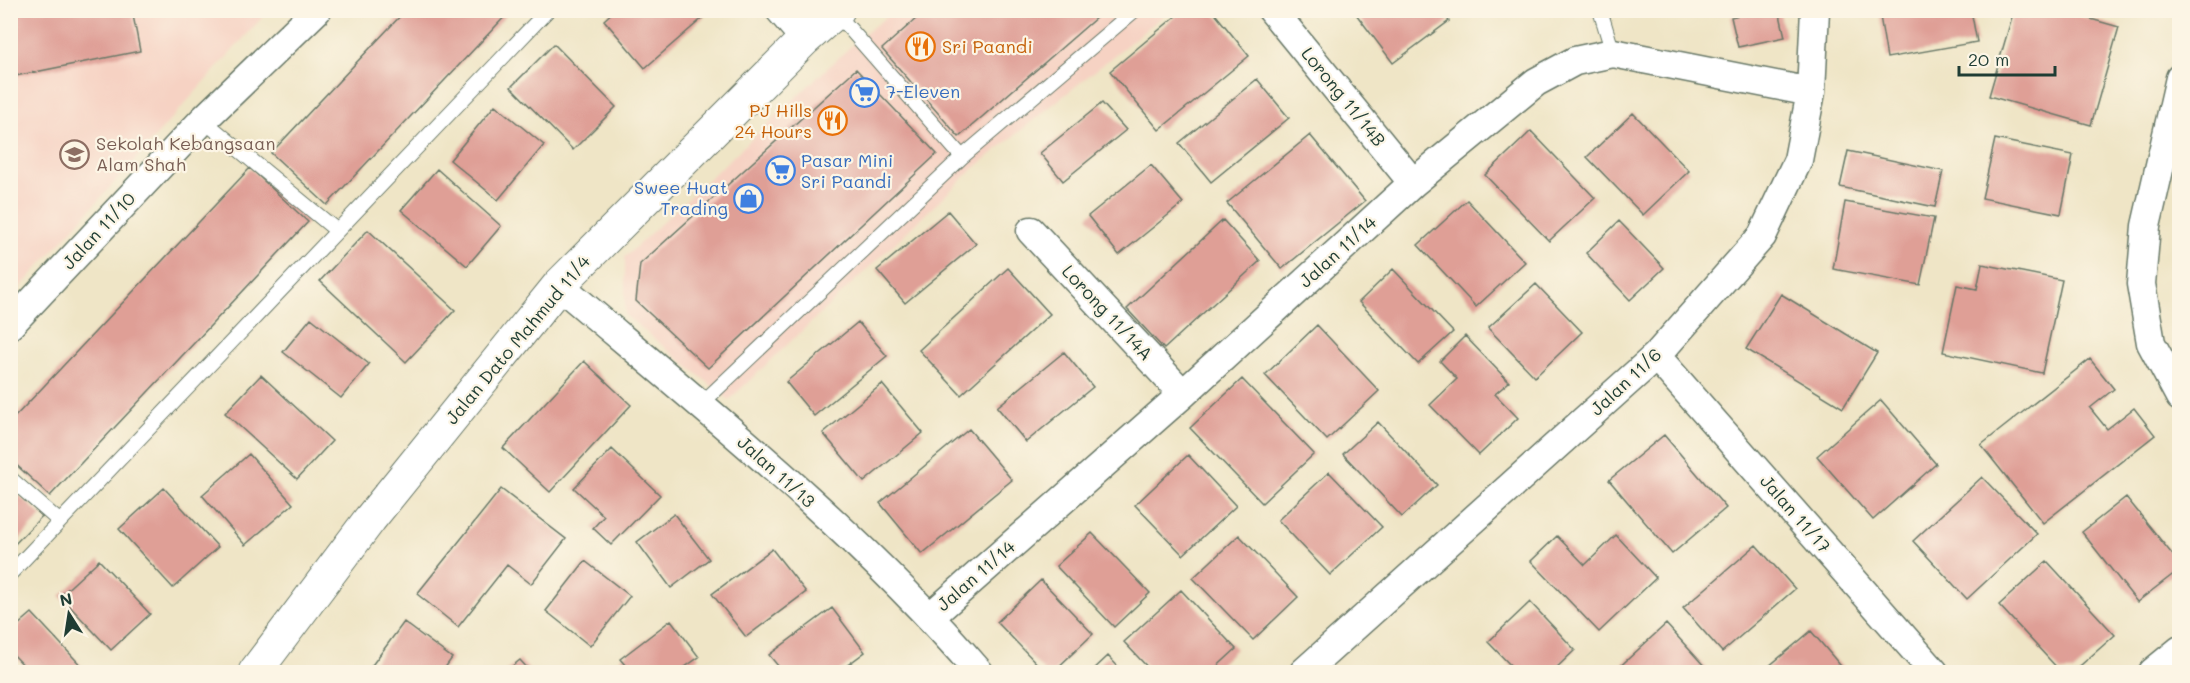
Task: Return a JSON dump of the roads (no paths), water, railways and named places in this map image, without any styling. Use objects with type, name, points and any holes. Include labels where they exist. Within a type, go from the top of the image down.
[{"type":"street","name":"Jalan 11/10","points":[[10,325],[203,120],[317,10]]},
{"type":"street","points":[[780,10],[805,39]]},
{"type":"street","name":"Lorong 11/14B","points":[[1272,10],[1413,183]]},
{"type":"street","name":"Jalan 11/6","points":[[1304,672],[1656,356],[1762,236],[1798,160],[1811,92],[1815,10]]},
{"type":"street","name":"Jalan Dato Mahmud 11/4","points":[[255,672],[377,510],[559,285],[805,39],[837,12]]},
{"type":"street","name":"Jalan 11/14","points":[[931,616],[1183,394],[1413,183],[1536,82],[1575,61],[1613,53],[1811,92]]},
{"type":"street","points":[[2180,78],[2146,226],[2141,284],[2151,344],[2180,397]]},
{"type":"street","name":"Lorong 11/14A","points":[[1031,231],[1183,394]]},
{"type":"street","name":"Jalan 11/13","points":[[559,285],[778,473],[931,616],[979,672]]},
{"type":"street","name":"Jalan 11/17","points":[[1656,356],[1934,672]]},
{"type":"street","points":[[2153,672],[2180,650]]},
{"type":"lane","points":[[10,574],[548,10]]},
{"type":"lane","points":[[700,405],[962,157],[1135,10]]},
{"type":"lane","points":[[1600,10],[1613,53]]},
{"type":"lane","points":[[837,12],[962,157]]},
{"type":"lane","points":[[203,120],[336,230]]},
{"type":"lane","points":[[10,478],[59,521]]},
{"type":"place","name":"Sri Paandi","points":[[921,47]]},
{"type":"place","name":"7-Eleven","points":[[865,92]]},
{"type":"place","name":"PJ Hills 24 Hours","points":[[833,121]]},
{"type":"place","name":"Sekolah Kebangsaan Alam Shah","points":[[75,154]]},
{"type":"place","name":"Pasar Mini Sri Paandi","points":[[780,171]]},
{"type":"place","name":"Swee Huat Trading","points":[[749,198]]}]
